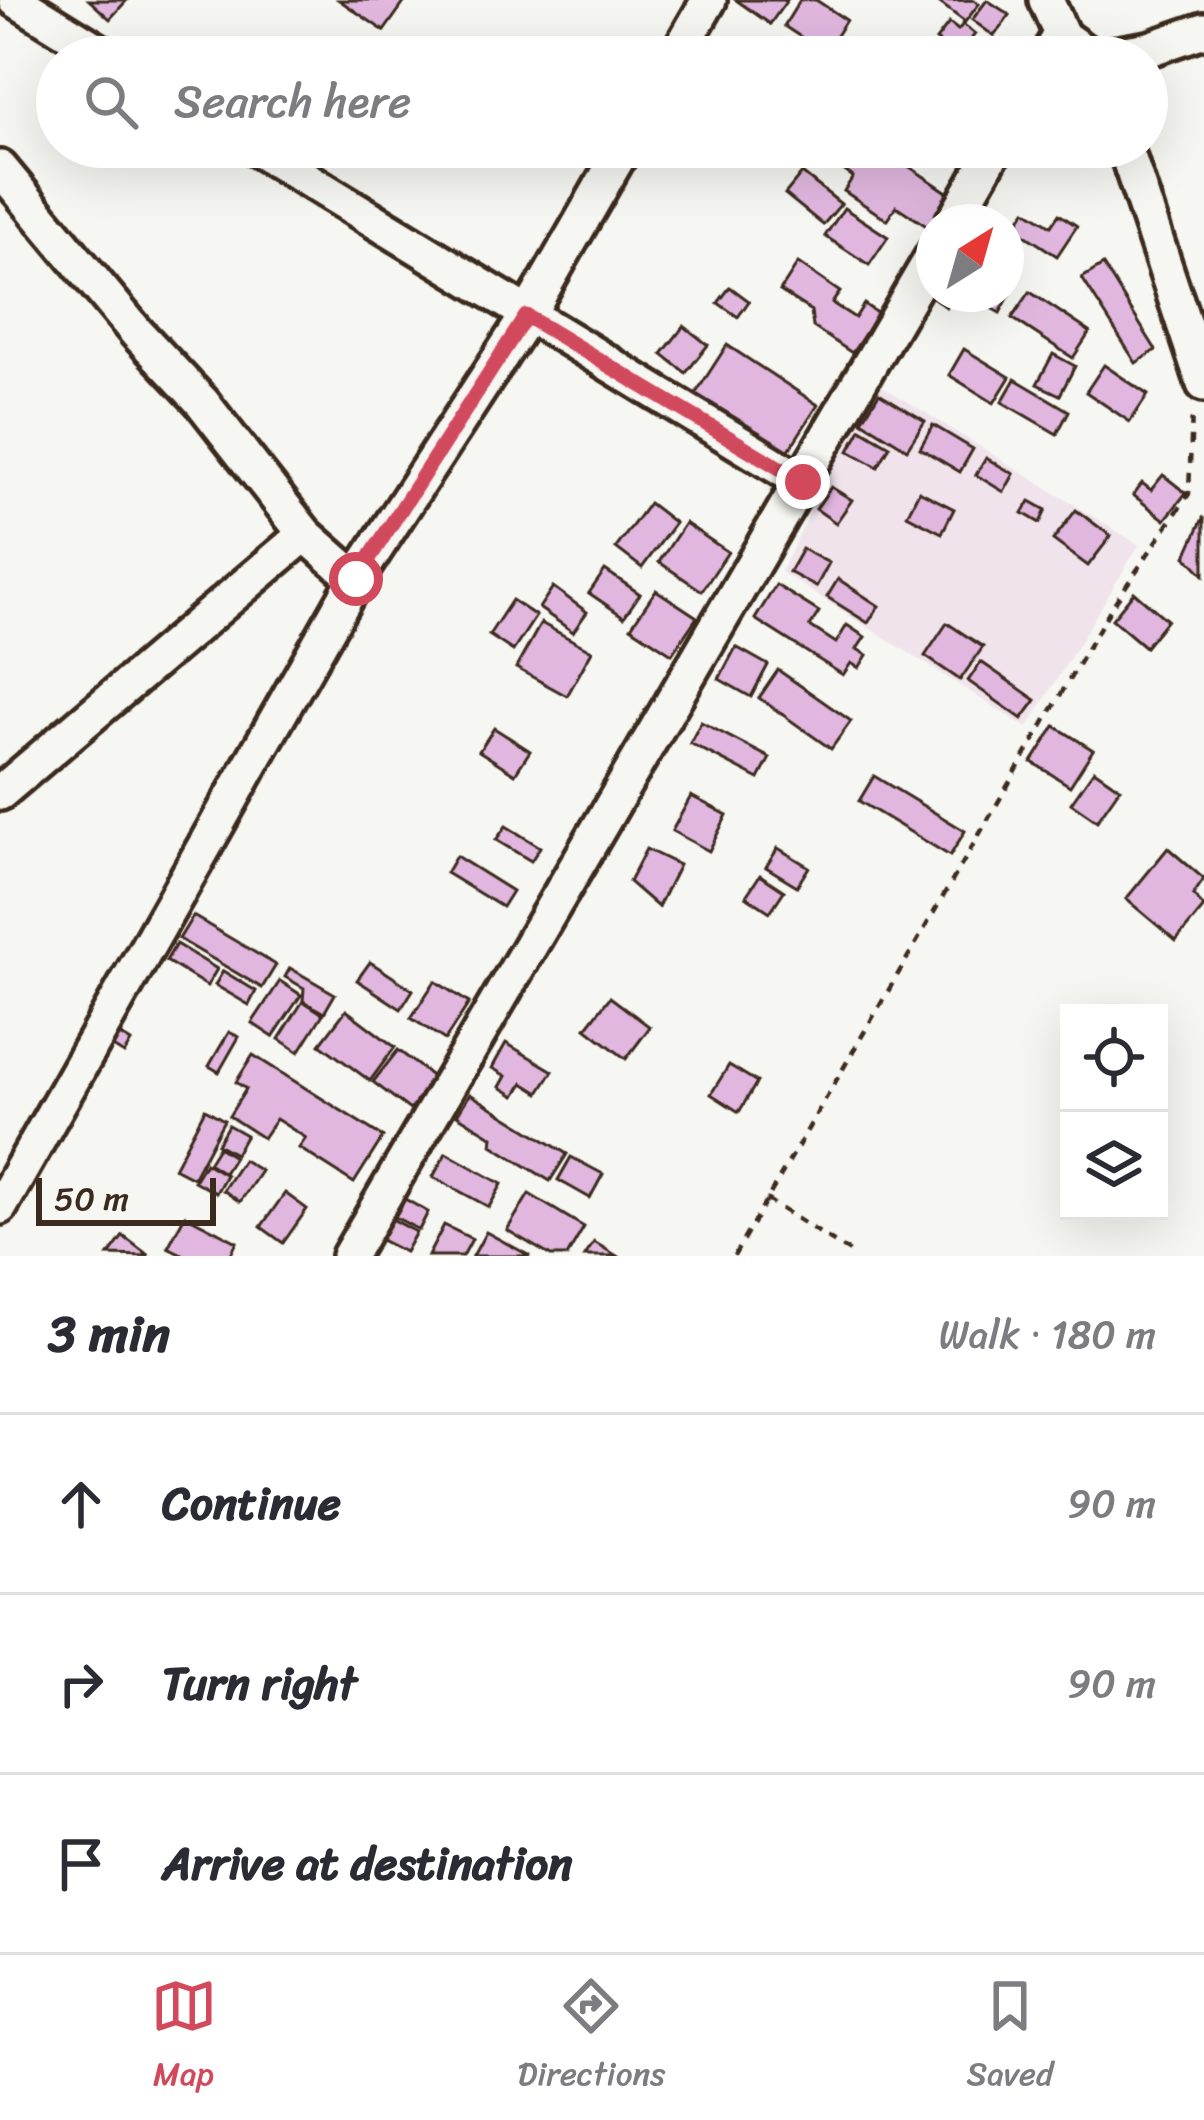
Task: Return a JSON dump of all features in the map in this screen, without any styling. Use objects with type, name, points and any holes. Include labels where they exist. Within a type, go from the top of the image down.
[{"type":"street","points":[[16,0],[74,36]]},
{"type":"street","points":[[688,36],[709,0]]},
{"type":"street","points":[[1046,0],[1056,36]]},
{"type":"street","points":[[1168,42],[1204,30]]},
{"type":"street","points":[[0,168],[137,334],[202,402],[305,534],[356,579]]},
{"type":"street","points":[[288,168],[803,482]]},
{"type":"street","points":[[0,1207],[356,579],[526,316],[612,168]]},
{"type":"street","points":[[963,204],[984,168]]},
{"type":"street","points":[[1132,168],[1198,394]]},
{"type":"street","points":[[349,1256],[916,285]]},
{"type":"street","points":[[1172,294],[1204,320]]},
{"type":"street","points":[[0,793],[305,534]]},
{"type":"path","points":[[734,1256],[1111,608],[1189,494],[1198,394]]},
{"type":"path","points":[[766,1199],[856,1256]]},
{"type":"shaded area","points":[[874,381],[1139,545],[1027,728],[781,572]]},
{"type":"building","points":[[89,0],[127,0],[110,19]]},
{"type":"building","points":[[339,0],[406,0],[384,31]]},
{"type":"building","points":[[736,0],[787,0],[770,24]]},
{"type":"building","points":[[800,0],[816,0],[846,20],[836,36],[799,36],[784,26]]},
{"type":"building","points":[[974,0],[979,4],[965,22],[937,1]]},
{"type":"building","points":[[987,0],[1010,15],[994,36],[972,20]]},
{"type":"building","points":[[949,23],[958,30],[963,24],[975,34],[974,36],[939,36]]},
{"type":"building","points":[[843,168],[911,168],[950,194],[943,204],[916,204],[916,219],[896,206],[887,220],[844,191],[853,177]]},
{"type":"building","points":[[802,173],[841,204],[823,225],[785,194]]},
{"type":"building","points":[[844,208],[888,237],[869,265],[825,236]]},
{"type":"building","points":[[1024,213],[1051,226],[1059,214],[1077,226],[1057,256],[1024,235]]},
{"type":"building","points":[[798,263],[840,292],[832,303],[855,318],[864,304],[878,314],[852,353],[813,327],[811,311],[780,291]]},
{"type":"building","points":[[1103,265],[1156,350],[1136,363],[1082,278]]},
{"type":"building","points":[[730,287],[749,301],[738,317],[718,303]]},
{"type":"building","points":[[1030,292],[1090,332],[1073,358],[1012,318],[1024,312]]},
{"type":"building","points":[[684,326],[708,345],[686,373],[662,354]]},
{"type":"building","points":[[727,345],[818,405],[785,456],[694,396]]},
{"type":"building","points":[[964,349],[1010,377],[994,403],[949,375]]},
{"type":"building","points":[[1053,354],[1075,366],[1060,395],[1037,384]]},
{"type":"building","points":[[1104,365],[1148,395],[1130,422],[1086,392]]},
{"type":"building","points":[[1015,379],[1069,411],[1057,434],[1002,402]]},
{"type":"building","points":[[879,393],[925,421],[907,449],[862,421]]},
{"type":"building","points":[[933,425],[973,449],[960,472],[920,448]]},
{"type":"building","points":[[861,429],[890,446],[878,467],[849,451]]},
{"type":"building","points":[[986,458],[1014,474],[1004,492],[976,475]]},
{"type":"building","points":[[1163,475],[1186,493],[1165,520],[1133,495],[1142,483],[1151,490]]},
{"type":"building","points":[[831,487],[852,500],[836,523],[816,509]]},
{"type":"building","points":[[919,491],[954,509],[942,533],[907,515]]},
{"type":"building","points":[[1030,501],[1046,510],[1040,523],[1023,513]]},
{"type":"building","points":[[649,503],[675,523],[642,568],[616,548]]},
{"type":"building","points":[[1076,510],[1111,536],[1088,566],[1053,540]]},
{"type":"building","points":[[1204,519],[1204,575],[1186,556]]},
{"type":"building","points":[[685,523],[728,552],[702,591],[659,562]]},
{"type":"building","points":[[802,549],[829,563],[816,587],[789,572]]},
{"type":"building","points":[[605,570],[640,594],[624,617],[589,593]]},
{"type":"building","points":[[838,579],[879,606],[868,623],[827,597]]},
{"type":"building","points":[[776,585],[819,612],[810,626],[836,643],[847,625],[865,637],[857,649],[867,655],[859,668],[851,663],[843,675],[755,619]]},
{"type":"building","points":[[553,587],[587,612],[573,632],[539,608]]},
{"type":"building","points":[[656,590],[697,617],[672,654],[631,627]]},
{"type":"building","points":[[1134,592],[1167,620],[1145,647],[1112,619]]},
{"type":"building","points":[[512,600],[536,616],[513,651],[489,635]]},
{"type":"building","points":[[541,623],[592,651],[567,696],[516,668]]},
{"type":"building","points":[[947,623],[983,647],[960,680],[925,656]]},
{"type":"building","points":[[736,647],[768,665],[751,697],[719,679]]},
{"type":"building","points":[[981,662],[1036,700],[1022,719],[968,681]]},
{"type":"building","points":[[778,670],[851,721],[831,749],[759,698]]},
{"type":"building","points":[[701,722],[770,758],[759,779],[690,743]]},
{"type":"building","points":[[1055,726],[1093,750],[1070,786],[1032,762]]},
{"type":"building","points":[[494,728],[530,751],[515,774],[479,751]]},
{"type":"building","points":[[1094,770],[1120,788],[1097,821],[1071,803]]},
{"type":"building","points":[[874,776],[965,831],[950,856],[859,801]]},
{"type":"building","points":[[691,796],[727,815],[709,851],[672,831]]},
{"type":"building","points":[[506,826],[540,847],[531,861],[496,840]]},
{"type":"building","points":[[778,848],[809,867],[797,886],[766,867]]},
{"type":"building","points":[[1168,848],[1204,879],[1193,895],[1204,907],[1176,941],[1126,899]]},
{"type":"building","points":[[646,849],[679,865],[658,907],[629,882]]},
{"type":"building","points":[[456,856],[512,891],[502,907],[446,873]]},
{"type":"building","points":[[760,875],[784,891],[770,912],[746,896]]},
{"type":"building","points":[[193,916],[276,965],[262,988],[179,939]]},
{"type":"building","points":[[176,944],[217,969],[207,986],[166,961]]},
{"type":"building","points":[[370,962],[413,990],[401,1009],[357,980]]},
{"type":"building","points":[[290,968],[335,994],[324,1013],[303,1001],[304,988],[285,977]]},
{"type":"building","points":[[223,971],[256,991],[249,1005],[215,985]]},
{"type":"building","points":[[280,981],[301,995],[273,1037],[252,1023]]},
{"type":"building","points":[[435,981],[469,1003],[445,1040],[411,1018]]},
{"type":"building","points":[[610,997],[650,1027],[626,1059],[586,1028]]},
{"type":"building","points":[[303,1001],[323,1014],[299,1052],[279,1039]]},
{"type":"building","points":[[346,1010],[395,1047],[370,1081],[320,1044]]},
{"type":"building","points":[[115,1032],[131,1042],[124,1054],[108,1044]]},
{"type":"building","points":[[229,1032],[239,1037],[219,1072],[209,1066]]},
{"type":"building","points":[[506,1043],[553,1071],[539,1093],[523,1083],[515,1096],[500,1087],[506,1076],[492,1068]]},
{"type":"building","points":[[398,1050],[434,1078],[410,1110],[373,1082]]},
{"type":"building","points":[[253,1055],[383,1137],[354,1183],[299,1148],[306,1138],[276,1119],[263,1138],[229,1116],[246,1089],[236,1082]]},
{"type":"building","points":[[729,1065],[757,1082],[739,1112],[711,1094]]},
{"type":"building","points":[[470,1094],[567,1154],[550,1181],[492,1145],[493,1137],[457,1115]]},
{"type":"building","points":[[205,1109],[224,1120],[193,1178],[174,1168]]},
{"type":"building","points":[[228,1125],[246,1135],[235,1154],[217,1144]]},
{"type":"building","points":[[218,1147],[234,1157],[224,1173],[208,1163]]},
{"type":"building","points":[[446,1153],[502,1184],[489,1207],[433,1177]]},
{"type":"building","points":[[571,1157],[603,1174],[590,1198],[558,1180]]},
{"type":"building","points":[[243,1160],[261,1171],[240,1202],[223,1190]]},
{"type":"building","points":[[205,1163],[226,1175],[216,1193],[194,1181]]},
{"type":"building","points":[[285,1193],[307,1209],[283,1243],[261,1227]]},
{"type":"building","points":[[529,1194],[584,1227],[567,1256],[551,1256],[507,1230]]},
{"type":"building","points":[[405,1199],[428,1212],[419,1230],[395,1217]]},
{"type":"building","points":[[185,1215],[237,1242],[230,1256],[186,1256],[168,1247]]},
{"type":"building","points":[[392,1219],[416,1232],[405,1252],[381,1240]]},
{"type":"building","points":[[444,1225],[472,1239],[463,1256],[428,1256]]},
{"type":"building","points":[[486,1232],[530,1256],[473,1256]]},
{"type":"building","points":[[123,1236],[148,1255],[109,1255]]},
{"type":"building","points":[[594,1242],[617,1256],[585,1256]]},
{"type":"route","points":[[356,579],[526,316],[803,482]]}]
